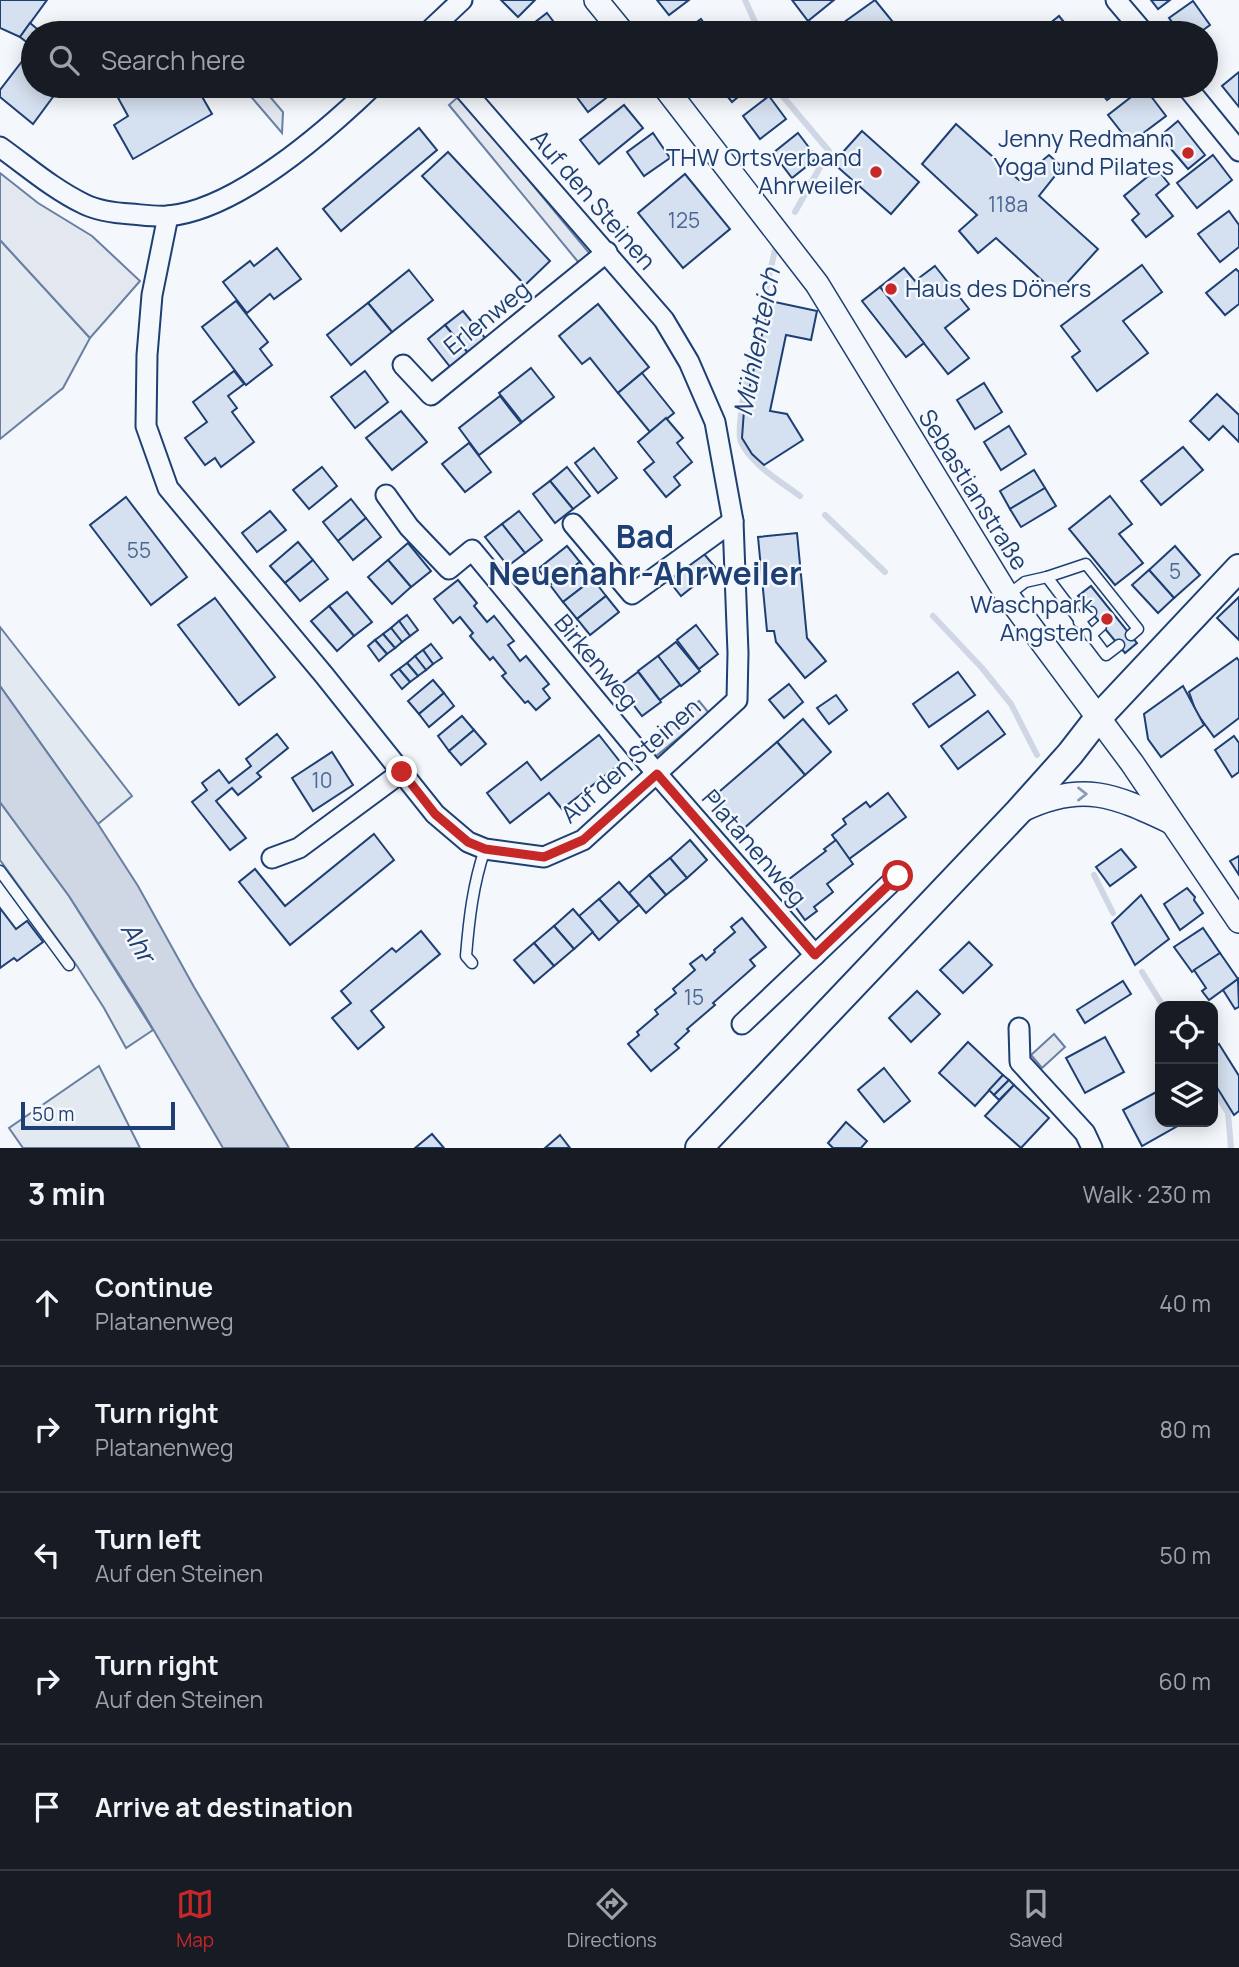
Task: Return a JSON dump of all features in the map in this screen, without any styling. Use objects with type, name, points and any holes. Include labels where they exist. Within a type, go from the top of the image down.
[{"type":"main road","points":[[699,1148],[1017,812],[1070,754],[1098,718],[1239,568]]},
{"type":"street","points":[[440,21],[462,0]]},
{"type":"street","points":[[596,0],[613,21]]},
{"type":"street","points":[[1116,0],[1134,21]]},
{"type":"street","points":[[0,147],[51,186],[86,205],[113,213],[168,216],[191,211],[222,199],[273,169],[316,139],[360,98]]},
{"type":"street","name":"Auf den Steinen","points":[[168,216],[152,295],[147,355],[146,426],[168,488],[435,814],[468,842],[485,849],[544,857],[583,840],[737,700],[733,521],[715,422],[689,362],[664,320],[472,98]]},
{"type":"street","name":"Sebastianstraße","points":[[673,98],[817,284],[1007,596],[1174,824],[1239,921]]},
{"type":"street","points":[[1196,98],[1239,151]]},
{"type":"street","name":"Erlenweg","points":[[403,365],[431,395],[607,252]]},
{"type":"street","name":"Birkenweg","points":[[386,495],[409,527],[449,569],[472,550],[657,774]]},
{"type":"street","points":[[573,524],[632,594],[733,521]]},
{"type":"street","points":[[272,858],[299,848],[402,772]]},
{"type":"street","name":"Platanenweg","points":[[657,774],[815,955]]},
{"type":"street","points":[[1017,812],[1046,798],[1082,793],[1122,800],[1174,824]]},
{"type":"street","points":[[743,1024],[898,876]]},
{"type":"street","points":[[1019,1028],[1020,1062],[1085,1133],[1092,1148]]},
{"type":"lane","points":[[1007,596],[1026,582],[1086,564],[1119,613],[1139,629],[1131,635]]},
{"type":"lane","points":[[1047,577],[1106,656],[1119,645]]},
{"type":"lane","points":[[1079,622],[1091,612]]},
{"type":"lane","points":[[1090,636],[1101,626]]},
{"type":"lane","points":[[472,963],[466,956],[469,923],[475,877],[485,849]]},
{"type":"lane","points":[[0,871],[69,965]]},
{"type":"shaded area","points":[[252,98],[271,98],[283,112],[282,133]]},
{"type":"shaded area","points":[[461,98],[590,254],[579,263],[449,105]]},
{"type":"shaded area","points":[[0,173],[38,203],[92,236],[140,281],[90,338],[0,240]]},
{"type":"shaded area","points":[[0,240],[90,338],[63,388],[0,439]]},
{"type":"shaded area","points":[[0,627],[132,796],[98,824],[0,686]]},
{"type":"shaded area","points":[[699,701],[709,713],[655,757],[646,745]]},
{"type":"shaded area","points":[[0,802],[69,896],[153,1030],[126,1048],[77,966],[0,860]]},
{"type":"shaded area","points":[[1054,1034],[1065,1047],[1042,1068],[1031,1055]]},
{"type":"shaded area","points":[[99,1066],[140,1148],[23,1148],[9,1128]]},
{"type":"water","name":"Ahr","points":[[0,686],[98,824],[138,886],[289,1148],[223,1148],[140,1007],[69,896],[0,802]]},
{"type":"building","points":[[0,0],[47,0],[32,21],[21,21],[20,37],[0,28]]},
{"type":"building","points":[[501,0],[535,0],[518,17]]},
{"type":"building","points":[[657,0],[689,0],[669,15]]},
{"type":"building","points":[[792,0],[834,0],[808,21]]},
{"type":"building","points":[[875,0],[892,21],[846,21]]},
{"type":"building","points":[[1151,0],[1170,0],[1158,9]]},
{"type":"building","points":[[1193,1],[1207,21],[1171,21],[1169,18]]},
{"type":"building","points":[[547,13],[553,21],[536,21]]},
{"type":"building","points":[[21,63],[21,98],[52,98],[33,124],[0,97],[0,90]]},
{"type":"building","points":[[1239,72],[1239,107],[1222,86]]},
{"type":"building","points":[[118,98],[203,98],[212,114],[133,159],[114,125],[128,116]]},
{"type":"building","points":[[578,98],[606,98],[588,112]]},
{"type":"building","points":[[766,98],[770,98],[786,119],[760,139],[743,116]]},
{"type":"building","points":[[1130,98],[1152,98],[1166,116],[1130,143],[1108,115]]},
{"type":"building","points":[[624,105],[643,128],[599,164],[580,140]]},
{"type":"building","points":[[1178,121],[1205,155],[1188,169],[1160,136]]},
{"type":"building","points":[[956,124],[1019,180],[1049,155],[1062,167],[1039,196],[1098,249],[1057,294],[996,238],[978,253],[959,231],[977,215],[922,164]]},
{"type":"building","points":[[419,128],[437,150],[341,231],[323,209]]},
{"type":"building","name":"THW Ortsverband Ahrweiler","points":[[862,131],[919,182],[891,214],[833,163]]},
{"type":"building","points":[[653,133],[670,158],[644,176],[627,152]]},
{"type":"building","points":[[798,133],[817,158],[792,178],[773,153]]},
{"type":"building","points":[[448,152],[550,261],[525,285],[422,176]]},
{"type":"building","points":[[1213,155],[1232,180],[1197,208],[1177,183]]},
{"type":"building","points":[[1157,169],[1169,184],[1156,195],[1173,216],[1146,237],[1132,220],[1139,214],[1124,196]]},
{"type":"building","points":[[685,174],[730,229],[683,268],[638,213]]},
{"type":"building","points":[[1229,211],[1239,225],[1239,247],[1220,262],[1198,234]]},
{"type":"building","points":[[277,248],[301,279],[274,299],[270,294],[247,313],[223,282],[250,261],[254,266]]},
{"type":"building","points":[[1142,265],[1162,292],[1123,321],[1148,353],[1097,391],[1072,357],[1080,351],[1061,326]]},
{"type":"building","points":[[935,266],[969,309],[945,328],[969,358],[948,374],[880,287],[904,268],[915,281]]},
{"type":"building","points":[[1236,269],[1239,272],[1239,304],[1225,315],[1206,293]]},
{"type":"building","points":[[409,270],[433,300],[392,332],[368,303]]},
{"type":"building","points":[[880,287],[924,343],[906,357],[862,301]]},
{"type":"building","points":[[236,301],[268,342],[260,349],[272,365],[246,385],[202,327]]},
{"type":"building","points":[[770,301],[817,311],[811,340],[786,335],[770,411],[787,414],[803,440],[764,465],[752,454],[742,438],[744,410]]},
{"type":"building","points":[[368,303],[392,332],[351,365],[327,335]]},
{"type":"building","points":[[598,304],[649,367],[618,393],[590,358],[582,364],[559,336]]},
{"type":"building","points":[[463,311],[486,339],[468,353],[445,325]]},
{"type":"building","points":[[445,325],[468,353],[451,368],[428,339]]},
{"type":"building","points":[[531,368],[554,397],[522,422],[499,393]]},
{"type":"building","points":[[234,371],[244,384],[228,396],[237,408],[232,412],[254,442],[221,467],[215,458],[205,465],[185,438],[207,422],[193,402]]},
{"type":"building","points":[[365,371],[388,402],[355,428],[331,397]]},
{"type":"building","points":[[642,373],[674,413],[650,432],[618,393]]},
{"type":"building","points":[[984,383],[1002,412],[975,429],[957,400]]},
{"type":"building","points":[[1217,394],[1239,415],[1239,442],[1223,426],[1209,440],[1190,421]]},
{"type":"building","points":[[500,396],[521,423],[479,455],[459,428]]},
{"type":"building","points":[[401,411],[427,442],[392,470],[366,438]]},
{"type":"building","points":[[666,418],[683,438],[677,443],[692,462],[674,477],[680,485],[666,497],[644,470],[654,462],[638,442]]},
{"type":"building","points":[[1009,426],[1026,454],[1001,470],[984,442]]},
{"type":"building","points":[[469,443],[491,472],[465,492],[442,464]]},
{"type":"building","points":[[1183,447],[1203,470],[1161,505],[1141,481]]},
{"type":"building","points":[[594,448],[617,478],[598,493],[575,463]]},
{"type":"building","points":[[322,467],[337,486],[309,509],[293,490]]},
{"type":"building","points":[[567,467],[590,496],[573,509],[550,481]]},
{"type":"building","points":[[1034,470],[1045,488],[1010,509],[1000,491]]},
{"type":"building","points":[[550,481],[573,509],[555,523],[533,494]]},
{"type":"building","points":[[1045,488],[1056,506],[1021,527],[1010,509]]},
{"type":"building","points":[[1110,496],[1132,524],[1119,534],[1143,563],[1115,585],[1069,529]]},
{"type":"building","points":[[126,497],[187,577],[151,605],[90,525]]},
{"type":"building","points":[[351,499],[366,518],[338,541],[323,522]]},
{"type":"building","points":[[270,511],[286,530],[257,552],[242,533]]},
{"type":"building","points":[[519,511],[542,540],[525,553],[502,524]]},
{"type":"building","points":[[366,518],[381,537],[353,560],[338,541]]},
{"type":"building","points":[[502,524],[525,553],[508,566],[485,537]]},
{"type":"building","points":[[797,533],[807,638],[826,661],[805,678],[776,642],[774,631],[767,631],[758,537]]},
{"type":"building","points":[[298,542],[313,560],[285,583],[270,566]]},
{"type":"building","points":[[408,543],[431,571],[411,587],[388,560]]},
{"type":"building","points":[[567,546],[580,562],[550,585],[538,569]]},
{"type":"building","points":[[1175,546],[1200,575],[1174,598],[1149,570]]},
{"type":"building","points":[[704,554],[716,568],[681,596],[669,581]]},
{"type":"building","points":[[313,560],[328,579],[300,601],[285,583]]},
{"type":"building","points":[[388,560],[411,587],[392,604],[368,577]]},
{"type":"building","points":[[580,562],[593,579],[563,602],[550,585]]},
{"type":"building","points":[[1149,570],[1174,598],[1158,613],[1132,585]]},
{"type":"building","points":[[593,579],[606,596],[577,619],[563,602]]},
{"type":"building","points":[[458,580],[477,603],[474,606],[487,622],[494,616],[514,641],[508,645],[520,661],[526,656],[549,684],[543,689],[550,698],[536,710],[528,701],[525,703],[502,676],[506,673],[493,657],[490,660],[470,636],[473,633],[460,617],[453,623],[434,599]]},
{"type":"building","name":"Waschpark Angsten","points":[[1091,586],[1137,643],[1125,653],[1078,596]]},
{"type":"building","points":[[347,592],[372,622],[354,636],[329,606]]},
{"type":"building","points":[[606,596],[619,612],[590,635],[577,619]]},
{"type":"building","points":[[1239,597],[1239,640],[1217,618]]},
{"type":"building","points":[[215,598],[275,677],[239,705],[178,625]]},
{"type":"building","points":[[329,606],[354,636],[337,651],[311,621]]},
{"type":"building","points":[[407,615],[418,630],[410,636],[399,621]]},
{"type":"building","points":[[399,621],[410,636],[402,642],[391,628]]},
{"type":"building","points":[[696,625],[718,654],[699,669],[677,640]]},
{"type":"building","points":[[391,628],[402,642],[395,648],[383,634]]},
{"type":"building","points":[[383,634],[395,648],[387,654],[375,640]]},
{"type":"building","points":[[375,640],[387,654],[379,661],[368,646]]},
{"type":"building","points":[[676,642],[700,671],[681,686],[658,656]]},
{"type":"building","points":[[431,644],[442,658],[433,664],[423,650]]},
{"type":"building","points":[[423,650],[433,664],[426,670],[415,656]]},
{"type":"building","points":[[415,656],[426,670],[418,676],[407,663]]},
{"type":"building","points":[[658,656],[680,685],[660,700],[638,671]]},
{"type":"building","points":[[1237,658],[1239,718],[1214,737],[1196,712],[1189,692]]},
{"type":"building","points":[[407,663],[418,676],[410,682],[399,669]]},
{"type":"building","points":[[399,669],[410,682],[402,689],[391,675]]},
{"type":"building","points":[[638,672],[661,702],[642,716],[619,686]]},
{"type":"building","points":[[958,672],[975,695],[929,727],[913,704]]},
{"type":"building","points":[[433,680],[444,693],[419,714],[408,701]]},
{"type":"building","points":[[789,684],[803,702],[784,718],[769,700]]},
{"type":"building","points":[[1183,686],[1204,725],[1161,757],[1148,739],[1144,714]]},
{"type":"building","points":[[444,693],[454,706],[429,727],[419,714]]},
{"type":"building","points":[[836,695],[847,710],[829,724],[817,708]]},
{"type":"building","points":[[988,711],[1005,734],[958,769],[941,746]]},
{"type":"building","points":[[462,716],[474,730],[449,751],[438,736]]},
{"type":"building","points":[[803,719],[831,752],[805,775],[777,742]]},
{"type":"building","points":[[474,730],[486,744],[461,765],[449,751]]},
{"type":"building","points":[[277,734],[288,748],[257,773],[261,777],[238,795],[232,788],[216,801],[246,838],[230,850],[192,802],[207,790],[202,783],[219,770],[229,783],[251,766],[246,759]]},
{"type":"building","points":[[599,735],[621,763],[562,809],[549,793],[510,823],[487,793],[527,762],[541,780]]},
{"type":"building","points":[[1234,736],[1239,743],[1239,772],[1232,777],[1215,750]]},
{"type":"building","points":[[777,742],[805,775],[742,830],[713,797]]},
{"type":"building","points":[[332,752],[353,785],[313,811],[292,778]]},
{"type":"building","points":[[888,793],[906,817],[849,859],[832,835],[846,824],[843,819],[866,802],[870,807]]},
{"type":"building","points":[[374,834],[394,860],[290,945],[239,882],[255,869],[285,906]]},
{"type":"building","points":[[690,840],[707,860],[687,878],[670,858]]},
{"type":"building","points":[[836,840],[853,864],[827,884],[833,892],[814,907],[817,911],[805,920],[780,886],[826,851],[824,849]]},
{"type":"building","points":[[1121,849],[1136,867],[1110,886],[1096,867]]},
{"type":"building","points":[[1239,856],[1239,875],[1230,861]]},
{"type":"building","points":[[670,858],[687,878],[666,895],[649,875]]},
{"type":"building","points":[[649,875],[666,895],[646,913],[629,893]]},
{"type":"building","points":[[619,882],[639,905],[619,922],[599,899]]},
{"type":"building","points":[[1187,888],[1203,913],[1180,930],[1164,904]]},
{"type":"building","points":[[1141,895],[1169,939],[1135,965],[1112,923]]},
{"type":"building","points":[[599,899],[619,922],[599,940],[579,916]]},
{"type":"building","points":[[0,908],[16,929],[27,921],[43,942],[17,961],[14,958],[0,968]]},
{"type":"building","points":[[573,909],[593,932],[574,949],[554,926]]},
{"type":"building","points":[[742,918],[766,947],[750,960],[755,966],[687,1029],[689,1031],[675,1044],[679,1048],[651,1071],[628,1044],[639,1035],[637,1032],[658,1014],[655,1010],[676,993],[673,989],[695,970],[690,964],[702,955],[706,960],[735,932],[731,927]]},
{"type":"building","points":[[554,926],[574,949],[554,966],[534,943]]},
{"type":"building","points":[[1203,928],[1220,953],[1192,972],[1174,947]]},
{"type":"building","points":[[421,931],[440,954],[371,1011],[384,1027],[358,1049],[332,1018],[351,1003],[341,991],[392,948],[396,952]]},
{"type":"building","points":[[969,942],[992,965],[963,993],[940,970]]},
{"type":"building","points":[[534,943],[554,966],[534,983],[514,960]]},
{"type":"building","points":[[1220,953],[1238,979],[1209,1000],[1202,991],[1206,988],[1194,970]]},
{"type":"building","points":[[1238,979],[1239,1007],[1235,1009],[1223,990]]},
{"type":"building","points":[[1123,981],[1131,994],[1085,1023],[1077,1010]]},
{"type":"building","points":[[917,991],[940,1014],[911,1042],[889,1018]]},
{"type":"building","points":[[1105,1037],[1124,1072],[1085,1093],[1066,1058]]},
{"type":"building","points":[[968,1042],[1003,1075],[975,1106],[939,1073]]},
{"type":"building","points":[[1218,1045],[1239,1076],[1239,1111],[1234,1115],[1218,1089]]},
{"type":"building","points":[[884,1068],[910,1101],[884,1122],[858,1090]]},
{"type":"building","points":[[1003,1075],[1009,1080],[994,1095],[989,1090]]},
{"type":"building","points":[[1009,1080],[1014,1085],[999,1100],[994,1095]]},
{"type":"building","points":[[1014,1085],[1049,1118],[1021,1148],[985,1116]]},
{"type":"building","points":[[1155,1093],[1155,1127],[1176,1127],[1142,1146],[1123,1110]]},
{"type":"building","points":[[846,1122],[867,1141],[861,1148],[833,1148],[828,1143]]},
{"type":"building","points":[[432,1134],[444,1148],[415,1148]]},
{"type":"building","points":[[560,1135],[570,1148],[545,1148]]},
{"type":"waterway","name":"Mühlenteich","points":[[745,0],[755,21]]},
{"type":"waterway","name":"Mühlenteich","points":[[784,98],[829,151],[795,212]]},
{"type":"waterway","name":"Mühlenteich","points":[[776,245],[742,407],[741,442],[752,458],[767,472],[800,496]]},
{"type":"waterway","name":"Mühlenteich","points":[[825,515],[885,572]]},
{"type":"waterway","name":"Mühlenteich","points":[[933,616],[982,668],[1011,704],[1037,755]]},
{"type":"waterway","name":"Mühlenteich","points":[[1094,875],[1113,913]]},
{"type":"waterway","name":"Mühlenteich","points":[[1142,972],[1160,1001]]},
{"type":"waterway","name":"Mühlenteich","points":[[1218,1096],[1228,1113],[1231,1148]]},
{"type":"place","name":"Jenny Redmann Yoga und Pilates","points":[[1188,153]]},
{"type":"place","name":"THW Ortsverband Ahrweiler","points":[[876,172]]},
{"type":"place","name":"Haus des Döners","points":[[891,289]]},
{"type":"place","name":"Waschpark Angsten","points":[[1107,619]]},
{"type":"district","name":"Bad Neuenahr-Ahrweiler","points":[[645,556]]},
{"type":"route","points":[[402,772],[435,814],[468,842],[485,849],[544,857],[583,840],[657,774],[815,955],[898,876]]}]
